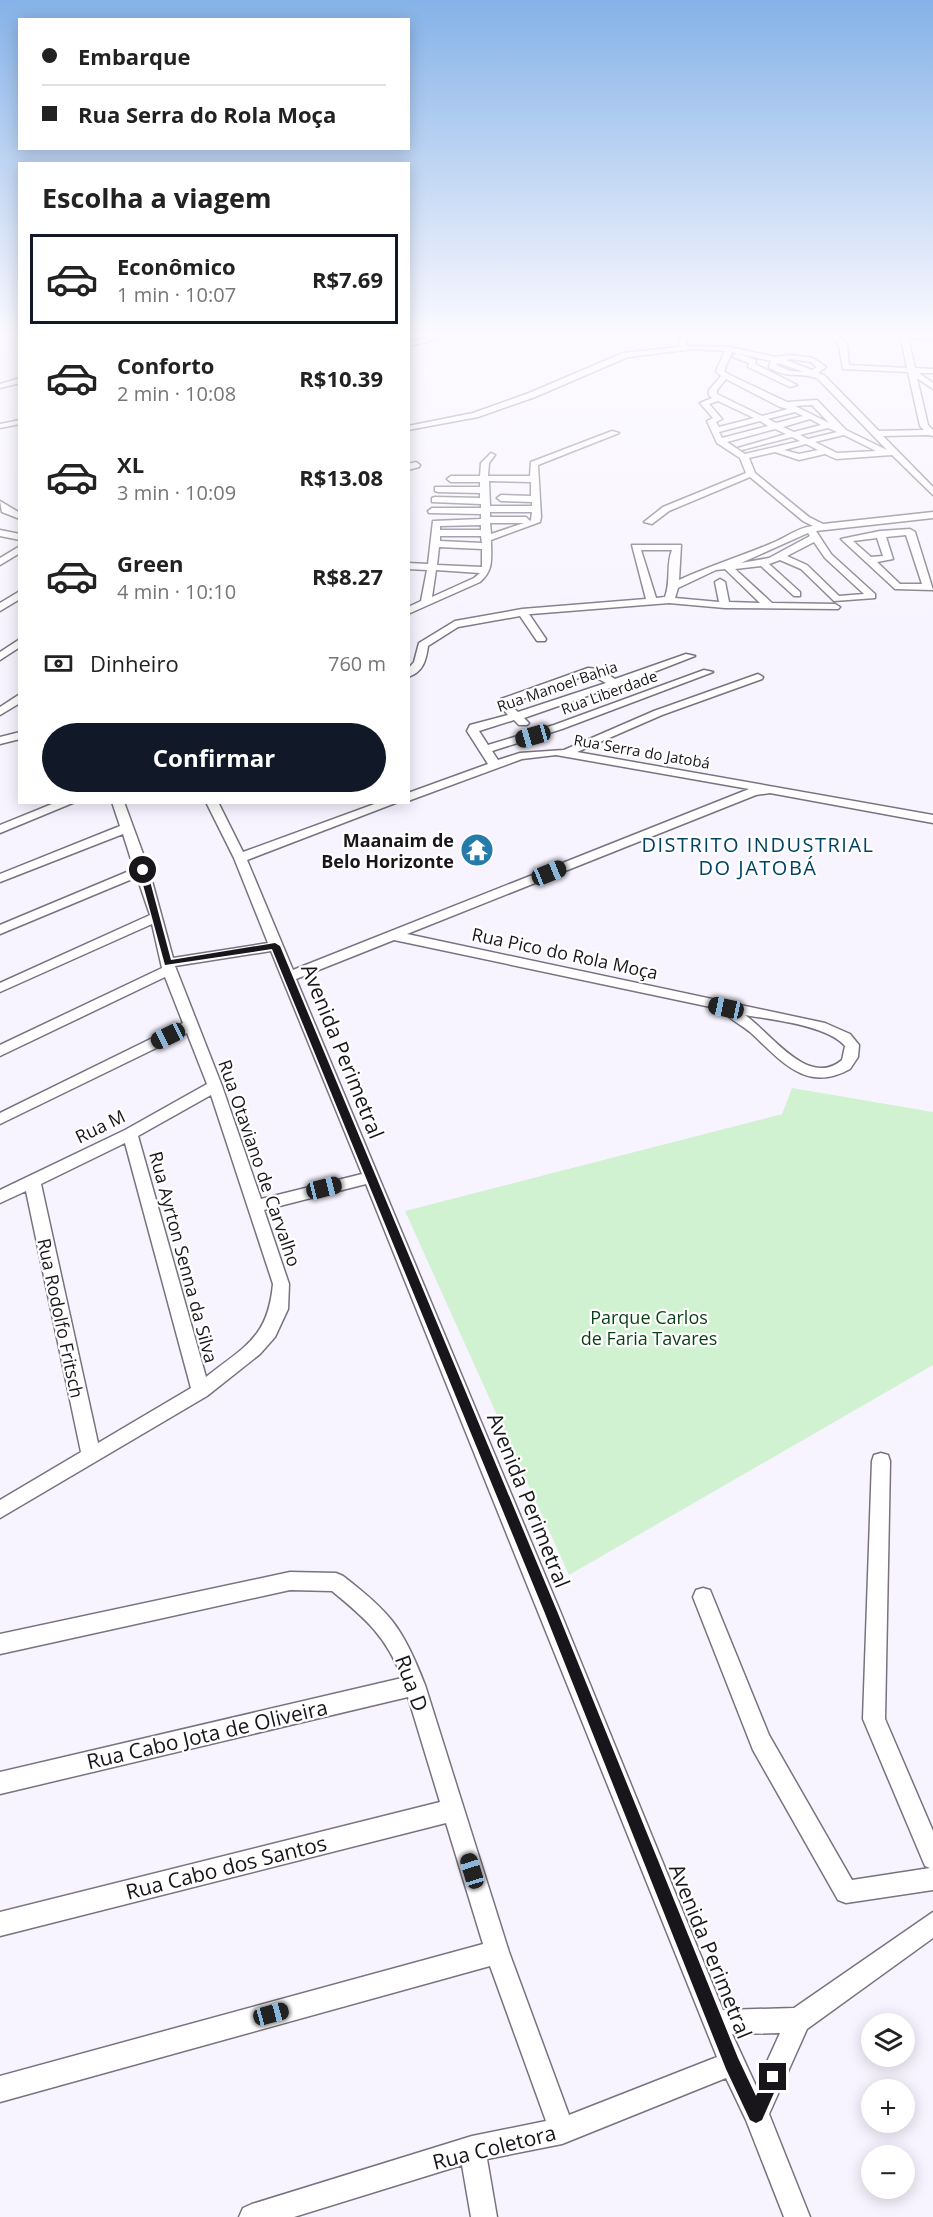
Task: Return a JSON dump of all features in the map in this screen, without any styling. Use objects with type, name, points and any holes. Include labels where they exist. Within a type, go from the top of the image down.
[{"type":"street","points":[[536,520],[533,479],[539,460],[605,436]]},
{"type":"street","points":[[717,436],[720,441],[744,457],[751,474],[806,519],[822,527]]},
{"type":"street","points":[[720,441],[736,436]]},
{"type":"street","points":[[736,450],[786,436]]},
{"type":"street","points":[[794,436],[836,456],[890,452]]},
{"type":"street","points":[[744,457],[831,436]]},
{"type":"street","points":[[852,436],[890,452]]},
{"type":"street","points":[[878,436],[890,452],[933,492]]},
{"type":"street","points":[[778,450],[799,457],[825,451]]},
{"type":"street","points":[[410,610],[477,580],[486,570],[484,481],[491,455]]},
{"type":"street","points":[[649,522],[666,509],[751,474]]},
{"type":"street","points":[[451,479],[484,481],[533,479]]},
{"type":"street","points":[[438,489],[484,481],[533,479]]},
{"type":"street","points":[[0,493],[3,499],[0,504],[5,510],[18,516]]},
{"type":"street","points":[[501,498],[535,504]]},
{"type":"street","points":[[435,500],[485,513]]},
{"type":"street","points":[[436,534],[485,513],[535,504]]},
{"type":"street","points":[[432,511],[485,513],[536,520]]},
{"type":"street","points":[[0,515],[18,517]]},
{"type":"street","points":[[674,586],[714,567],[763,563],[781,557],[822,527],[933,515]]},
{"type":"street","points":[[436,534],[486,539],[536,520]]},
{"type":"street","points":[[886,521],[900,533]]},
{"type":"street","points":[[727,565],[773,547],[797,532],[812,534],[845,574],[872,596],[837,599],[804,567],[781,557]]},
{"type":"street","points":[[910,532],[931,587],[898,587],[846,539],[900,533],[910,532]]},
{"type":"street","points":[[0,533],[18,537]]},
{"type":"street","points":[[426,602],[436,534]]},
{"type":"street","points":[[869,560],[888,559],[880,534]]},
{"type":"street","points":[[652,601],[635,547],[678,547],[674,555],[674,586],[669,600]]},
{"type":"street","points":[[0,562],[18,550]]},
{"type":"street","points":[[763,563],[797,594]]},
{"type":"street","points":[[727,565],[770,606]]},
{"type":"street","points":[[410,566],[486,570]]},
{"type":"street","points":[[720,582],[724,605]]},
{"type":"street","points":[[0,608],[18,595]]},
{"type":"street","points":[[410,673],[421,663],[423,645],[455,624],[522,612],[669,600],[724,605],[835,607]]},
{"type":"street","points":[[522,612],[541,639]]},
{"type":"street","points":[[0,657],[18,644]]},
{"type":"street","name":"Rua Manoel Bahia","points":[[495,765],[473,731],[474,728],[519,717],[690,656]]},
{"type":"street","points":[[533,736],[519,717],[503,703],[588,671],[595,671],[638,698]]},
{"type":"street","name":"Rua Liberdade","points":[[485,750],[533,736],[708,672]]},
{"type":"street","points":[[564,754],[658,713],[758,677]]},
{"type":"street","points":[[0,712],[18,698]]},
{"type":"street","points":[[0,741],[18,736]]},
{"type":"street","name":"Rua Serra do Jatobá","points":[[410,796],[520,756],[564,754],[933,819]]},
{"type":"street","points":[[288,977],[395,936],[737,796],[770,789]]},
{"type":"street","points":[[0,829],[64,804]]},
{"type":"street","name":"Rua Otaviano de Carvalho","points":[[0,1510],[201,1391],[254,1349],[269,1332],[279,1309],[281,1284],[215,1086],[189,1026],[168,966],[143,870],[119,804]]},
{"type":"street","name":"Avenida Perimetral","points":[[213,804],[240,858],[550,1611],[715,2022],[798,2217]]},
{"type":"street","points":[[240,858],[387,804]]},
{"type":"street","points":[[0,878],[127,828]]},
{"type":"street","points":[[0,930],[143,870]]},
{"type":"street","points":[[0,988],[157,917]]},
{"type":"street","name":"Rua Pico do Rola Moça","points":[[395,936],[726,1008],[820,1026],[844,1037],[852,1045],[852,1057],[845,1067],[832,1071],[804,1070],[781,1058],[756,1030],[726,1008]]},
{"type":"street","points":[[0,1051],[168,966],[275,946]]},
{"type":"street","points":[[0,1119],[189,1026]]},
{"type":"street","name":"Rua M","points":[[0,1197],[130,1134],[215,1086]]},
{"type":"street","name":"Rua Ayrton Senna da Silva","points":[[130,1134],[201,1391]]},
{"type":"street","points":[[255,1206],[370,1177]]},
{"type":"street","name":"Rua Rodolfo Fritsch","points":[[32,1181],[91,1455]]},
{"type":"street","points":[[881,1461],[874,1719],[933,1858]]},
{"type":"street","name":"Rua D","points":[[0,1644],[290,1581],[336,1582],[387,1627],[402,1651],[415,1684],[497,1952],[562,2131]]},
{"type":"street","points":[[703,1596],[761,1742],[846,1892],[933,1879]]},
{"type":"street","name":"Rua Cabo Jota de Oliveira","points":[[0,1783],[415,1684]]},
{"type":"street","name":"Rua Cabo dos Santos","points":[[0,1924],[453,1810]]},
{"type":"street","points":[[756,2114],[798,2020],[933,1924]]},
{"type":"street","points":[[0,2089],[497,1952]]},
{"type":"street","points":[[715,2022],[798,2020]]},
{"type":"street","name":"Rua Coletora","points":[[252,2217],[472,2149],[562,2131],[732,2063]]},
{"type":"street","points":[[472,2149],[484,2217]]},
{"type":"green space","name":"Parque Carlos de Faria Tavares","points":[[792,1088],[933,1112],[933,1365],[569,1575],[405,1211],[782,1114]]},
{"type":"place","name":"Maanaim de Belo Horizonte","points":[[477,850]]},
{"type":"district","name":"DISTRITO INDUSTRIAL DO JATOBÁ","points":[[758,856]]},
{"type":"route","points":[[143,870],[168,963],[275,946],[550,1611],[732,2063],[756,2114],[773,2077]]}]
